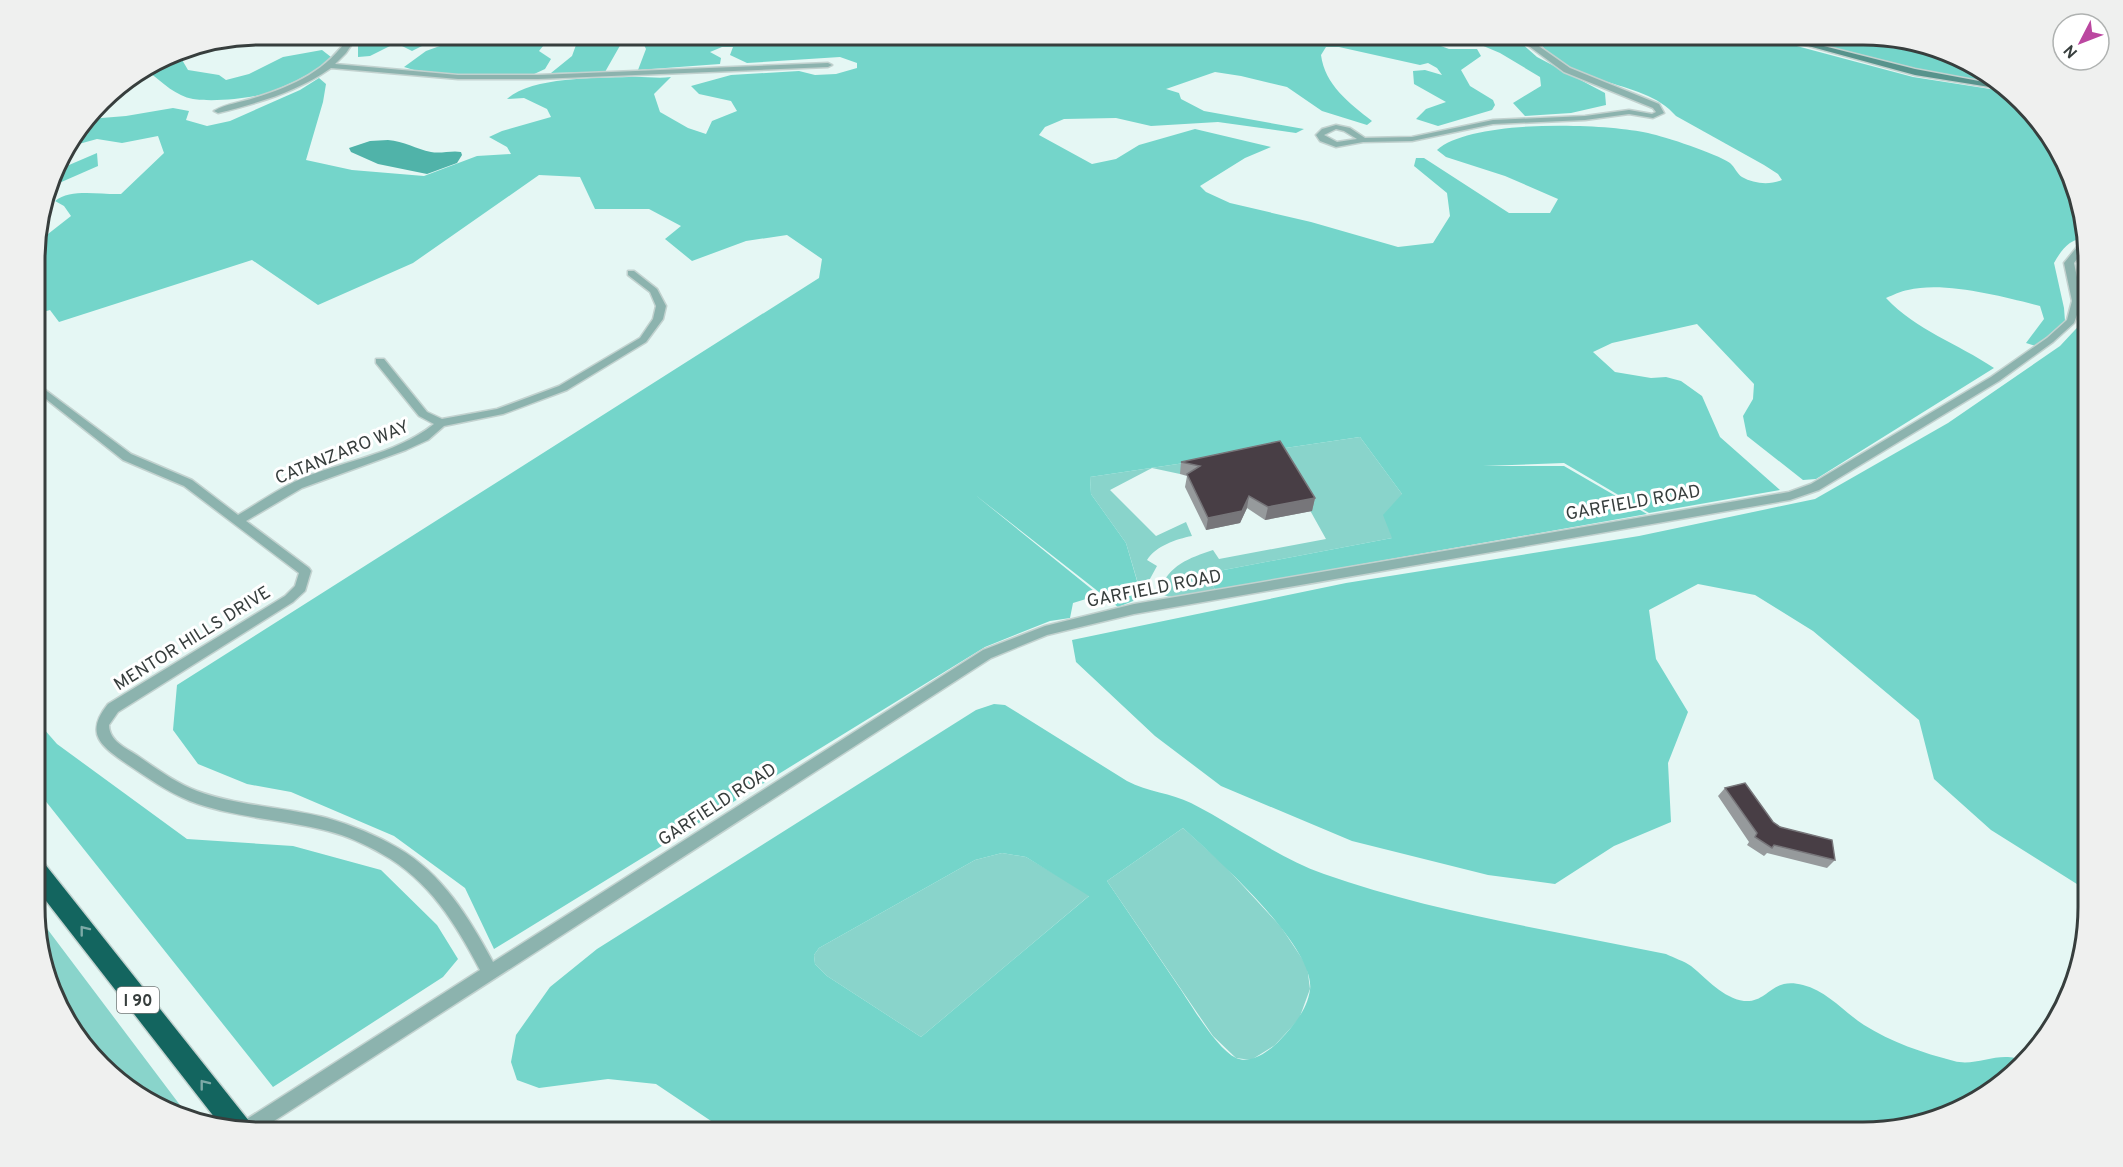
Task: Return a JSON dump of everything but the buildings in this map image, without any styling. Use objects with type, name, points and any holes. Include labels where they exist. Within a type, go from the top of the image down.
[{"type":"highway","name":"I 90","points":[[45,881],[232,1120]]},
{"type":"main road","points":[[1813,45],[1915,72],[1987,85]]},
{"type":"street","points":[[218,111],[284,90],[331,66],[348,45]]},
{"type":"street","points":[[1363,140],[1412,139],[1493,122],[1585,118],[1629,112],[1653,116],[1660,112],[1656,106],[1567,70],[1531,45]]},
{"type":"street","points":[[331,66],[458,76],[538,77],[828,65]]},
{"type":"street","points":[[1629,112],[1629,105],[1638,98]]},
{"type":"street","name":"GARFIELD ROAD","points":[[258,1122],[987,654],[1017,641],[1145,607],[1790,496],[1815,487],[1995,379],[2050,340],[2072,321],[2077,301],[2068,263],[2078,251]]},
{"type":"street","name":"CATANZARO WAY","points":[[239,520],[298,484],[409,444],[430,433],[441,423],[492,414],[548,395],[571,384],[643,340],[658,319],[660,300],[654,291],[631,273]]},
{"type":"street","points":[[380,362],[423,414],[441,423]]},
{"type":"street","name":"MENTOR HILLS DRIVE","points":[[45,393],[127,457],[188,483],[302,567],[306,576],[301,588],[283,604],[113,708],[102,727],[104,739],[109,745],[164,780],[195,796],[232,807],[329,825],[363,838],[401,857],[448,899],[460,915],[490,973]]},
{"type":"shaded area","points":[[358,45],[392,45],[370,56],[358,57]]},
{"type":"shaded area","points":[[400,45],[424,45],[412,51]]},
{"type":"shaded area","points":[[442,45],[544,45],[539,51],[551,59],[545,69],[532,75],[463,75],[404,67],[426,51]]},
{"type":"shaded area","points":[[576,45],[620,45],[605,72],[551,73],[572,56]]},
{"type":"shaded area","points":[[644,45],[1438,45],[1449,49],[1477,49],[1481,56],[1461,70],[1470,86],[1493,100],[1495,105],[1492,110],[1438,126],[1416,119],[1426,109],[1446,102],[1414,84],[1413,71],[1425,70],[1442,75],[1437,68],[1428,63],[1420,65],[1339,47],[1326,47],[1321,55],[1327,75],[1339,92],[1372,121],[1367,125],[1322,111],[1287,87],[1215,72],[1166,89],[1179,93],[1181,99],[1204,111],[1304,129],[1296,133],[1218,122],[1151,126],[1116,118],[1064,119],[1045,127],[1039,135],[1092,164],[1116,159],[1139,145],[1195,129],[1271,147],[1245,158],[1200,186],[1206,192],[1230,203],[1311,222],[1398,247],[1433,243],[1450,216],[1447,193],[1414,166],[1416,158],[1424,158],[1509,213],[1550,213],[1558,199],[1505,176],[1446,157],[1437,150],[1454,140],[1478,133],[1507,128],[1570,126],[1648,133],[1713,155],[1730,163],[1740,176],[1752,181],[1767,183],[1782,180],[1778,174],[1764,165],[1676,116],[1661,103],[1563,64],[1547,52],[1542,45],[1793,45],[1913,77],[1993,89],[2025,118],[2056,165],[2067,191],[2074,218],[2077,240],[2067,245],[2054,263],[2065,321],[2036,346],[2026,343],[2044,319],[2040,306],[1974,291],[1939,287],[1905,291],[1886,298],[1924,328],[1994,368],[1816,479],[1803,480],[1747,436],[1743,416],[1753,399],[1754,384],[1697,324],[1612,343],[1593,352],[1615,372],[1651,378],[1666,377],[1681,381],[1702,396],[1720,437],[1780,490],[1649,513],[1564,463],[1483,466],[1564,466],[1647,514],[1215,590],[1208,573],[1392,538],[1383,515],[1402,494],[1360,437],[1090,477],[1091,494],[1126,543],[1140,591],[1133,601],[1118,607],[974,494],[1099,595],[1073,603],[1070,618],[1050,621],[985,647],[494,949],[465,888],[394,836],[291,792],[247,784],[198,764],[173,730],[177,685],[819,278],[822,259],[787,235],[746,241],[692,261],[665,239],[681,226],[649,209],[595,209],[580,177],[539,175],[413,263],[318,305],[252,260],[59,322],[50,310],[45,311],[47,232],[48,234],[71,216],[64,206],[55,201],[78,193],[121,194],[164,153],[158,136],[122,143],[97,139],[79,144],[98,118],[173,108],[189,111],[186,120],[207,126],[230,121],[300,90],[319,78],[326,84],[306,160],[352,170],[424,176],[477,156],[511,154],[507,147],[489,137],[551,117],[547,109],[524,98],[507,99],[531,86],[564,80],[671,77],[654,94],[660,112],[688,128],[706,134],[712,121],[737,111],[731,101],[699,94],[691,86],[731,75],[799,71],[815,75],[836,74],[857,68],[857,63],[840,57],[747,63],[730,55],[733,47],[722,47],[710,52],[721,58],[720,64],[638,70],[646,49]]},
{"type":"shaded area","points":[[1481,45],[1523,45],[1537,57],[1605,93],[1606,105],[1571,113],[1525,116],[1513,103],[1541,86],[1540,77],[1500,53]]},
{"type":"shaded area","points":[[1818,45],[1877,45],[1905,49],[1945,61],[1985,83],[1930,74]]},
{"type":"shaded area","points":[[322,50],[331,57],[310,73],[283,87],[251,97],[193,99],[165,85],[152,75],[182,60],[188,70],[219,75],[226,80],[249,74],[283,57]]},
{"type":"shaded area","points":[[388,140],[431,152],[461,152],[462,155],[457,163],[427,174],[378,164],[351,152],[349,148],[370,141]]},
{"type":"shaded area","points":[[97,153],[98,166],[59,183],[67,166]]},
{"type":"shaded area","points":[[2078,327],[2078,885],[1991,830],[1934,779],[1919,720],[1813,631],[1755,595],[1698,584],[1649,610],[1656,659],[1688,712],[1668,763],[1671,822],[1614,846],[1555,884],[1488,875],[1352,841],[1221,786],[1155,736],[1076,662],[1072,640],[1346,583],[1639,536],[1815,499],[1948,423],[2060,346]]},
{"type":"shaded area","points":[[1360,437],[1402,494],[1392,538],[1208,573],[1215,590],[1193,595],[1170,597],[1159,591],[1174,569],[1196,556],[1213,550],[1219,559],[1326,539],[1278,453],[1180,474],[1152,468],[1110,490],[1156,536],[1186,522],[1192,536],[1167,544],[1151,555],[1147,560],[1157,566],[1139,599],[1133,601],[1140,590],[1126,543],[1091,494],[1090,477]]},
{"type":"shaded area","points":[[994,704],[1005,705],[1127,781],[1191,803],[1273,850],[1324,874],[1408,900],[1450,910],[1666,954],[1691,966],[1722,992],[1744,1001],[1752,1001],[1784,984],[1803,985],[1820,992],[1864,1025],[1885,1037],[1919,1051],[1954,1061],[2016,1058],[1982,1086],[1945,1106],[1918,1115],[1877,1122],[713,1122],[656,1084],[608,1079],[539,1088],[517,1080],[511,1062],[516,1035],[550,987],[597,949],[976,710]],"holes":[[[1183,828],[1217,859],[1281,927],[1297,950],[1308,972],[1310,990],[1299,1017],[1276,1044],[1266,1052],[1248,1060],[1236,1058],[1220,1045],[1197,1015],[1107,881]],[[1002,853],[1026,857],[1089,896],[921,1037],[827,976],[815,964],[814,955],[819,948],[975,860]]]},
{"type":"shaded area","points":[[45,730],[57,744],[187,839],[293,846],[381,870],[437,925],[458,959],[443,977],[273,1087],[45,800]]},
{"type":"shaded area","points":[[1183,828],[1222,863],[1281,927],[1307,966],[1310,989],[1299,1019],[1275,1045],[1251,1060],[1236,1058],[1213,1036],[1107,881]]},
{"type":"shaded area","points":[[1002,853],[1026,857],[1090,895],[921,1037],[827,976],[815,964],[814,955],[819,948],[975,860]]},
{"type":"shaded area","points":[[46,927],[182,1107],[141,1086],[118,1069],[98,1049],[81,1026],[61,989],[52,962]]}]
